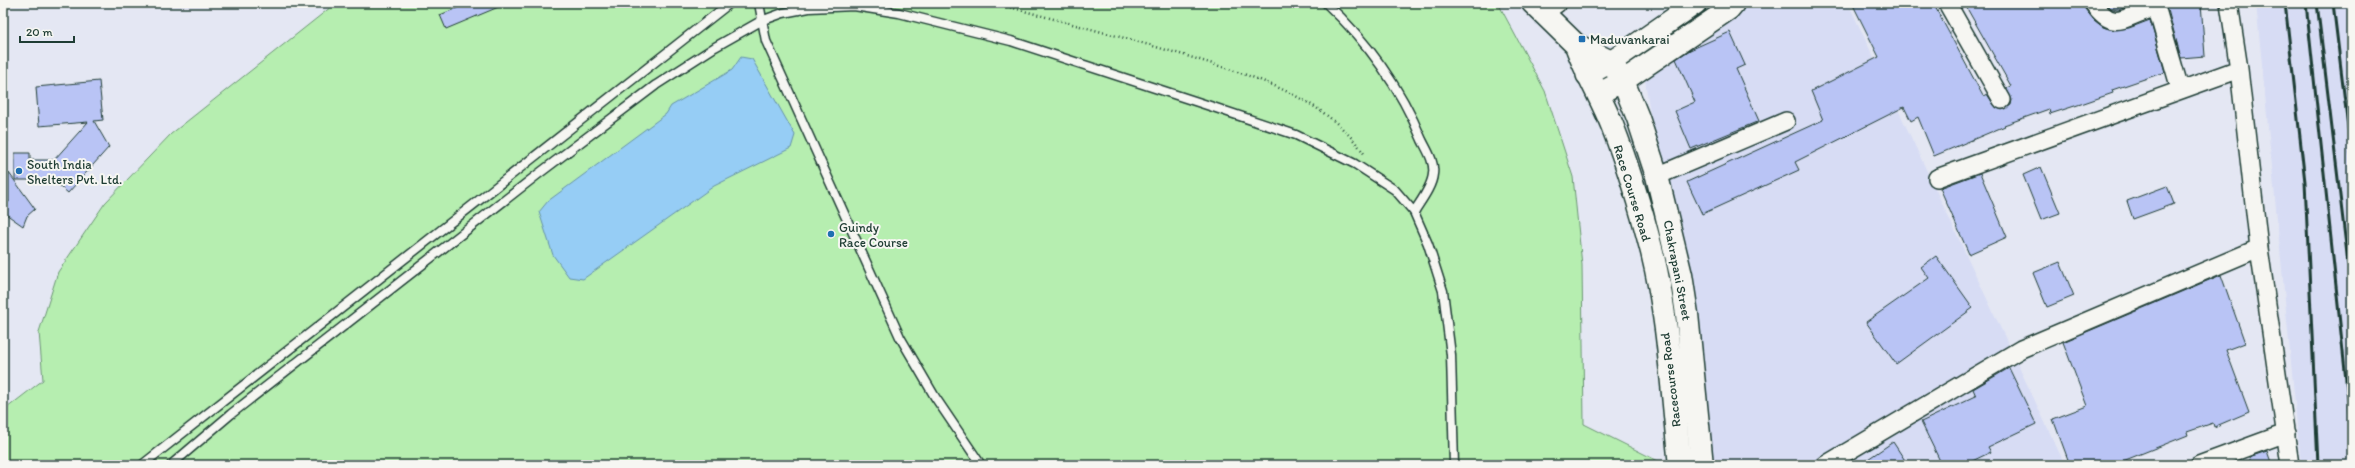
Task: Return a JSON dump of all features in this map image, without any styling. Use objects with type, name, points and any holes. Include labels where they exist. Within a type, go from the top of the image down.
[{"type":"main road","points":[[1545,7],[1576,45],[1611,62]]},
{"type":"main road","name":"Race Course Road","points":[[1576,45],[1587,75],[1598,94],[1612,126],[1636,197],[1652,253],[1660,295]]},
{"type":"main road","name":"Chakrapani Street","points":[[1611,62],[1623,81],[1657,176],[1681,275],[1687,314],[1702,465]]},
{"type":"main road","name":"Racecourse Road","points":[[1660,295],[1680,465]]},
{"type":"street","points":[[1587,75],[1611,62],[1696,3]]},
{"type":"street","points":[[1947,3],[2002,100]]},
{"type":"street","points":[[2093,3],[2108,20],[2115,22],[2152,9],[2158,13],[2180,89]]},
{"type":"street","points":[[2229,3],[2239,69],[2259,248],[2290,465]]},
{"type":"street","points":[[1598,94],[1623,81],[1733,5]]},
{"type":"street","points":[[1937,178],[2180,89],[2239,69]]},
{"type":"street","points":[[1657,176],[1786,121]]},
{"type":"street","points":[[1825,465],[2021,349],[2259,248]]},
{"type":"street","points":[[2200,465],[2286,433]]},
{"type":"lane","points":[[142,465],[730,3]]},
{"type":"lane","points":[[759,3],[761,21],[766,41],[900,337],[935,397],[981,465]]},
{"type":"lane","points":[[1326,3],[1352,26],[1387,72],[1412,115],[1433,164],[1434,175],[1414,212]]},
{"type":"lane","points":[[171,465],[231,414],[600,128],[663,81],[715,47],[761,21],[782,13],[809,8],[854,6],[899,13],[1018,43],[1296,135],[1355,164],[1395,190],[1414,212],[1428,244],[1443,291],[1451,355],[1454,465]]},
{"type":"path","points":[[994,3],[1160,48],[1248,75],[1286,92],[1324,114],[1353,139],[1366,156],[1377,178]]},
{"type":"shaded area","points":[[1726,3],[1848,3],[2065,465],[1696,465],[1667,290],[1653,134],[1644,73]]},
{"type":"shaded area","points":[[2256,3],[2352,3],[2352,465],[2301,465]]},
{"type":"green space","name":"Guindy Race Course","points":[[336,3],[1498,3],[1545,91],[1573,177],[1582,265],[1584,424],[1666,465],[3,465],[3,411],[43,380],[39,332],[58,272],[105,203],[171,134]]},
{"type":"water","points":[[741,57],[752,59],[795,135],[791,148],[714,186],[583,279],[569,277],[553,255],[539,212],[548,201],[666,114],[671,106],[732,70]]},
{"type":"building","points":[[469,3],[508,3],[446,29],[440,15]]},
{"type":"building","points":[[1852,3],[1933,3],[1983,96],[1987,94],[1994,105],[2002,110],[2011,105],[2012,100],[2006,88],[2011,86],[1964,3],[2083,3],[2085,9],[2094,20],[2103,27],[2113,30],[2129,28],[2150,20],[2165,72],[2112,90],[2113,93],[2084,103],[2050,114],[2049,109],[2004,125],[2005,126],[1934,156],[1918,117],[1911,121],[1904,107],[1795,162],[1799,170],[1702,214],[1687,182],[1823,120],[1811,91],[1879,57]]},
{"type":"building","points":[[2106,3],[2138,3],[2118,10],[2112,9]]},
{"type":"building","points":[[2161,3],[2201,3],[2205,56],[2181,58],[2168,10]]},
{"type":"building","points":[[1730,32],[1745,65],[1736,69],[1759,121],[1691,149],[1675,111],[1695,102],[1676,59],[1690,50]]},
{"type":"building","points":[[99,81],[103,120],[94,121],[109,147],[68,193],[53,180],[15,180],[15,153],[30,153],[30,160],[54,160],[88,122],[39,126],[36,87]]},
{"type":"building","points":[[2041,167],[2060,213],[2041,220],[2023,175]]},
{"type":"building","points":[[9,173],[35,209],[27,216],[23,226],[3,212],[3,203],[9,202]]},
{"type":"building","points":[[1980,173],[2007,237],[1969,254],[1940,188]]},
{"type":"building","points":[[2167,186],[2174,204],[2133,219],[2127,201]]},
{"type":"building","points":[[1936,256],[1973,308],[1896,364],[1866,322],[1929,278],[1921,267]]},
{"type":"building","points":[[2060,262],[2074,296],[2047,307],[2033,273]]},
{"type":"building","points":[[2221,275],[2245,343],[2226,350],[2249,412],[2214,427],[2213,423],[2187,432],[2188,435],[2113,465],[2070,465],[2053,419],[2087,406],[2063,342]]},
{"type":"building","points":[[2009,368],[2036,424],[1988,447],[1991,452],[1964,465],[1942,465],[1921,422],[1976,396],[1973,389]]},
{"type":"building","points":[[1893,442],[1908,465],[1859,465]]},
{"type":"building","points":[[2267,451],[2272,465],[2252,465],[2249,457]]},
{"type":"railway","points":[[2285,3],[2305,182],[2318,465]]},
{"type":"railway","points":[[2306,3],[2352,437]]},
{"type":"railway","points":[[2317,3],[2352,296]]},
{"type":"railway","points":[[2333,3],[2352,160]]},
{"type":"place","name":"Maduvankarai","points":[[1582,39]]},
{"type":"place","name":"South India Shelters Pvt. Ltd.","points":[[19,171]]},
{"type":"place","name":"Guindy Race Course","points":[[831,234]]}]
